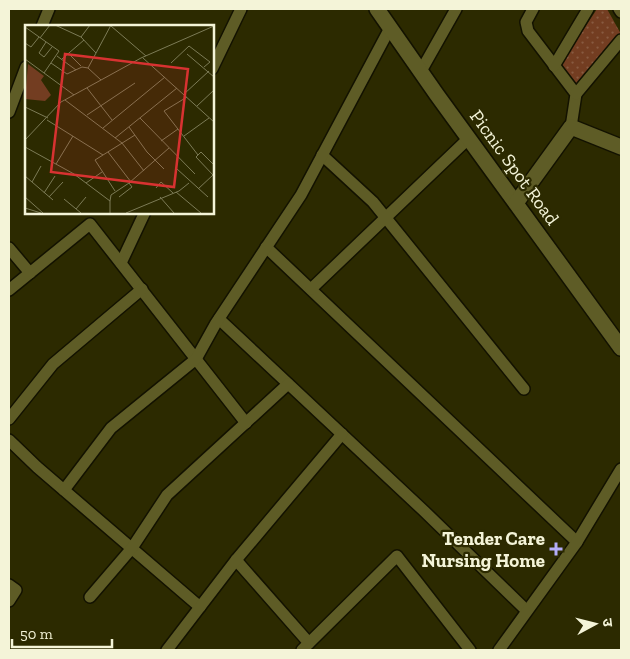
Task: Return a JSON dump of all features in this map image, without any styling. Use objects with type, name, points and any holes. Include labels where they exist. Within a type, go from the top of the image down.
[{"type":"street","points":[[45,25],[49,9]]},
{"type":"street","points":[[214,65],[241,9]]},
{"type":"street","name":"Picnic Spot Road","points":[[377,9],[621,348]]},
{"type":"street","points":[[421,71],[456,9]]},
{"type":"street","points":[[533,9],[526,22],[528,31],[576,94]]},
{"type":"street","points":[[554,66],[588,9]]},
{"type":"street","points":[[618,9],[621,12]]},
{"type":"street","points":[[64,490],[111,428],[196,358],[219,319],[300,195],[390,28]]},
{"type":"street","points":[[516,203],[571,127],[576,94],[621,40]]},
{"type":"street","points":[[9,112],[25,70]]},
{"type":"street","points":[[571,127],[621,147]]},
{"type":"street","points":[[310,289],[469,138]]},
{"type":"street","points":[[322,154],[373,202],[524,388]]},
{"type":"street","points":[[121,263],[144,214]]},
{"type":"street","points":[[9,290],[90,224],[246,423]]},
{"type":"street","points":[[266,247],[576,542]]},
{"type":"street","points":[[9,248],[30,273]]},
{"type":"street","points":[[9,419],[54,364],[142,290]]},
{"type":"street","points":[[219,319],[526,610]]},
{"type":"street","points":[[90,597],[132,548],[167,495],[288,384]]},
{"type":"street","points":[[167,650],[236,560],[342,434]]},
{"type":"street","points":[[9,440],[37,468],[200,607]]},
{"type":"street","points":[[499,650],[576,542],[621,469]]},
{"type":"street","points":[[236,560],[306,647],[396,556],[470,650]]},
{"type":"street","points":[[9,585],[16,590],[9,601]]},
{"type":"shaded area","points":[[597,9],[607,9],[621,34],[577,84],[560,65]]},
{"type":"place","name":"Tender Care Nursing Home","points":[[556,549]]}]
